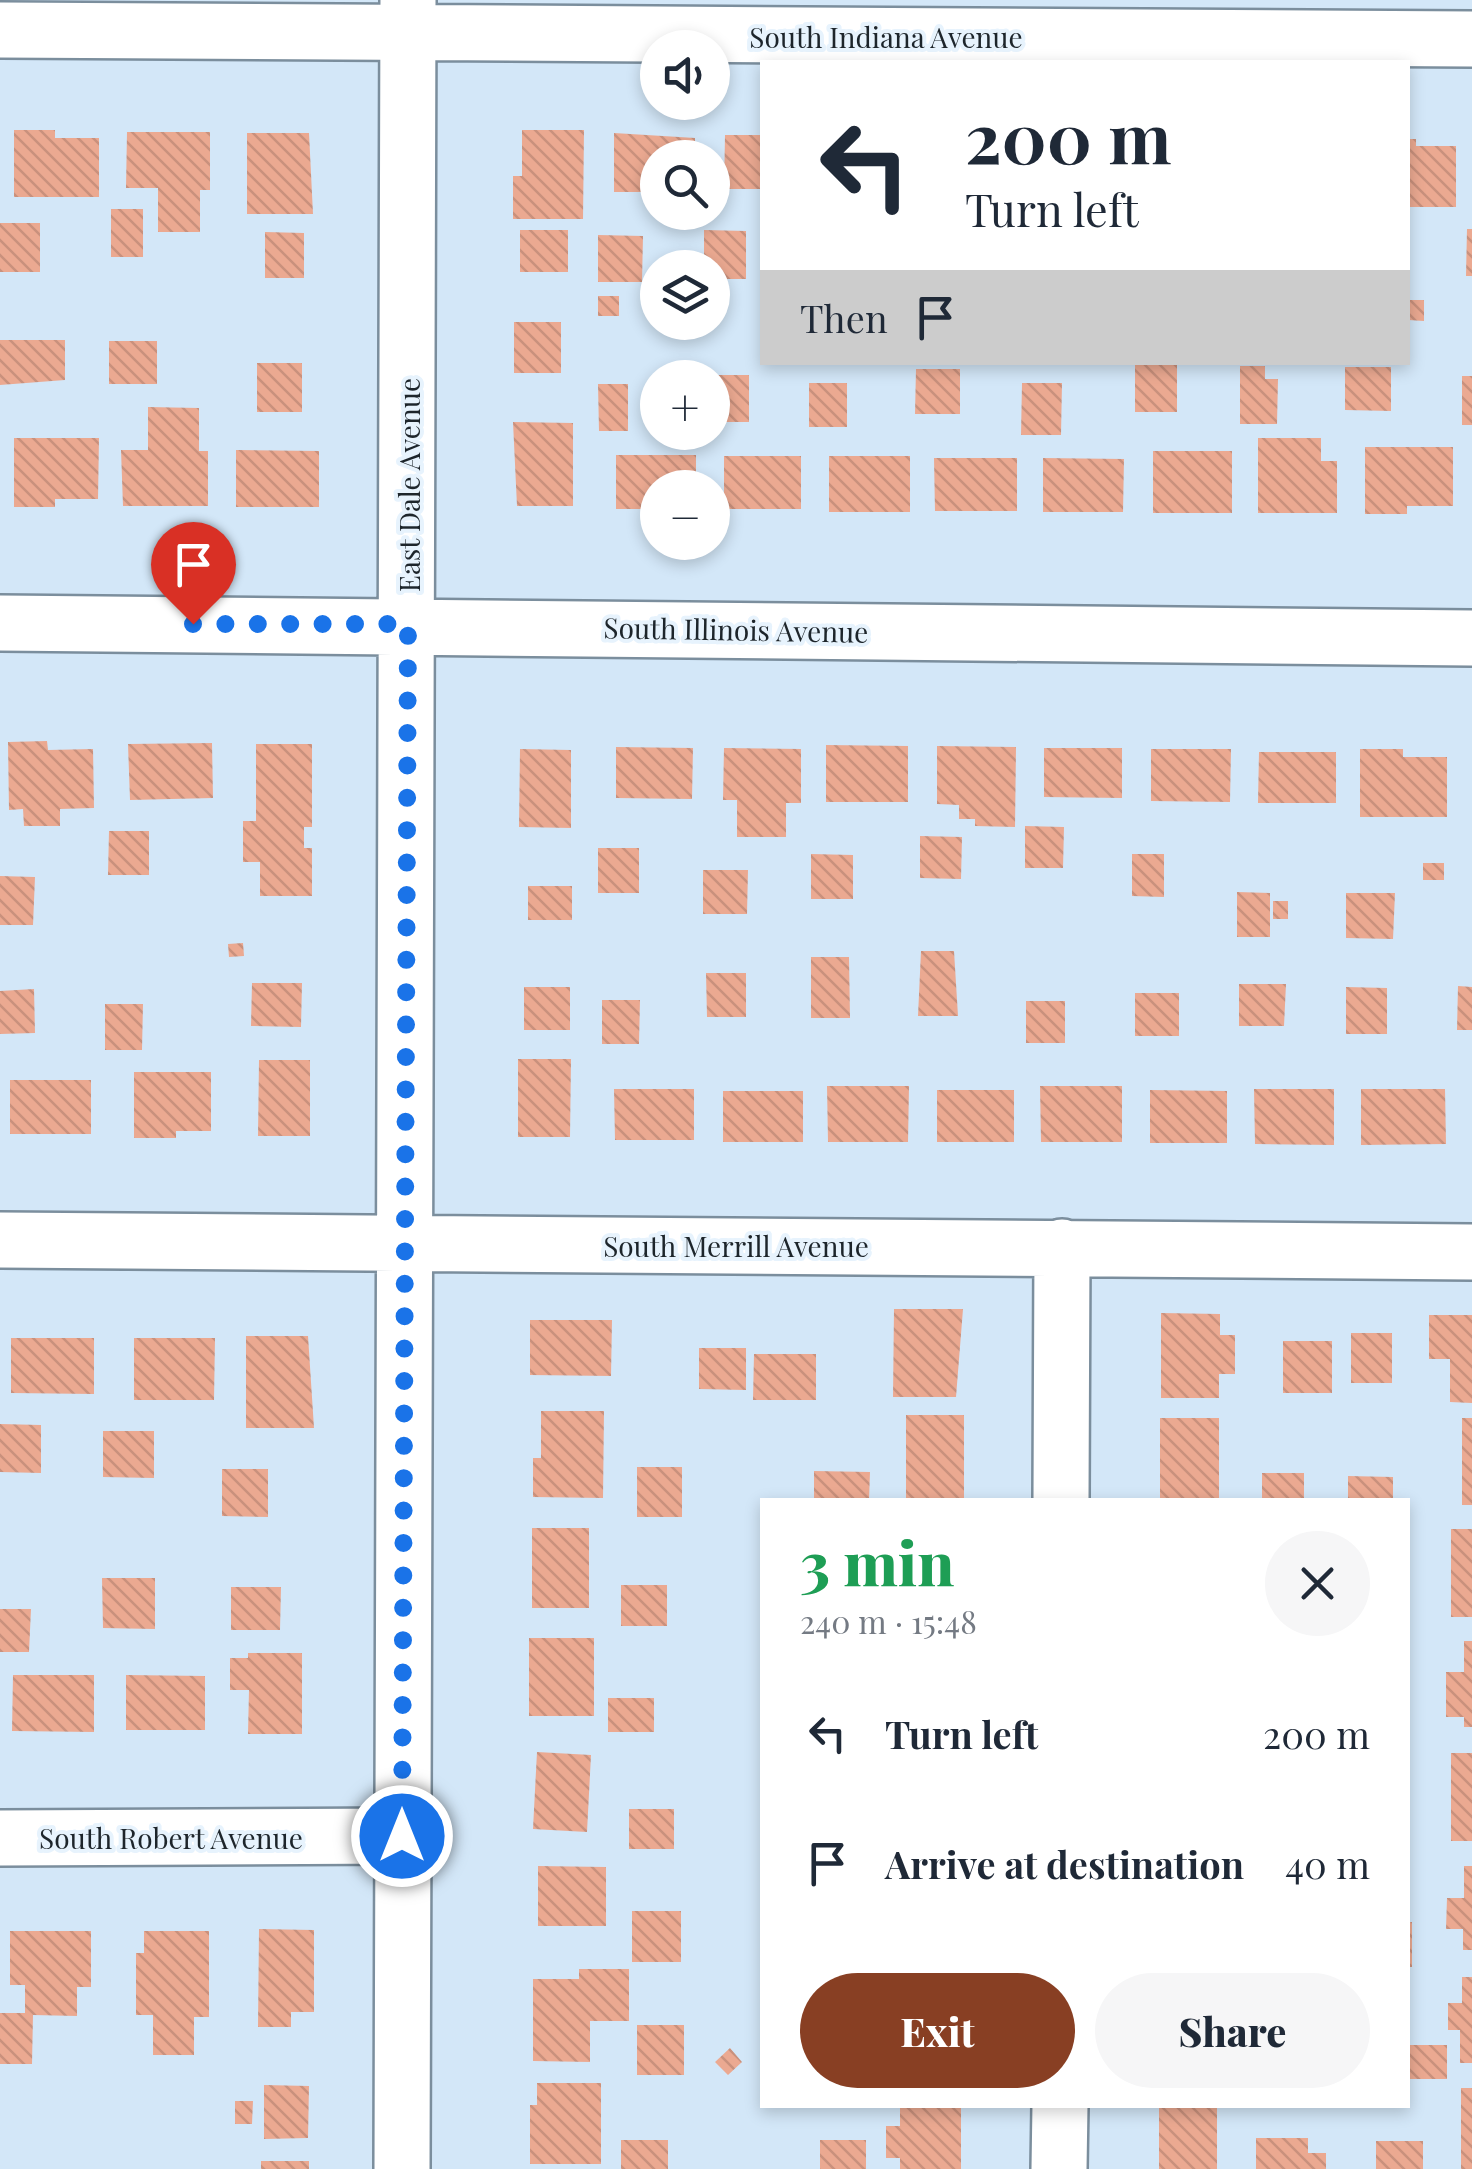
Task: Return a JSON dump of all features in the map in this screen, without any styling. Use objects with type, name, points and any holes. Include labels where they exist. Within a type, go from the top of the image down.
[{"type":"street","name":"South Indiana Avenue","points":[[0,30],[408,17],[1057,18],[1472,39]]},
{"type":"street","name":"East Dale Avenue","points":[[402,2169],[408,17]]},
{"type":"street","name":"South Illinois Avenue","points":[[0,623],[408,624],[1472,638]]},
{"type":"street","name":"South Merrill Avenue","points":[[0,1240],[1472,1252]]},
{"type":"street","points":[[1062,1247],[1062,1498]]},
{"type":"street","name":"South Robert Avenue","points":[[0,1838],[402,1836]]},
{"type":"street","points":[[1060,2108],[1060,2169]]},
{"type":"building","points":[[14,130],[55,130],[55,138],[99,138],[99,197],[14,197]]},
{"type":"building","points":[[522,130],[584,130],[583,219],[513,219],[513,176],[522,176]]},
{"type":"building","points":[[127,132],[210,132],[210,190],[200,190],[200,232],[158,232],[158,188],[126,188]]},
{"type":"building","points":[[247,133],[309,133],[313,214],[247,214]]},
{"type":"building","points":[[614,133],[695,138],[640,140],[640,192],[614,192]]},
{"type":"building","points":[[725,135],[760,135],[760,189],[730,189],[730,140],[725,140]]},
{"type":"building","points":[[1410,139],[1416,139],[1416,146],[1456,146],[1456,207],[1410,207]]},
{"type":"building","points":[[111,209],[143,209],[143,257],[111,257]]},
{"type":"building","points":[[0,223],[40,223],[40,272],[0,272]]},
{"type":"building","points":[[1467,229],[1472,229],[1472,276],[1466,276]]},
{"type":"building","points":[[520,230],[568,230],[568,272],[520,272]]},
{"type":"building","points":[[704,230],[746,231],[746,279],[730,279],[730,250],[704,250]]},
{"type":"building","points":[[265,232],[304,233],[304,278],[265,278]]},
{"type":"building","points":[[598,235],[643,236],[640,282],[598,282]]},
{"type":"building","points":[[598,296],[619,296],[619,316],[598,316]]},
{"type":"building","points":[[1410,300],[1424,300],[1424,321],[1410,320]]},
{"type":"building","points":[[514,322],[561,322],[561,373],[514,373]]},
{"type":"building","points":[[0,340],[65,340],[65,380],[0,385]]},
{"type":"building","points":[[109,341],[157,341],[157,384],[109,384]]},
{"type":"building","points":[[257,363],[302,363],[302,412],[257,412]]},
{"type":"building","points":[[1135,365],[1177,365],[1177,412],[1135,412]]},
{"type":"building","points":[[1240,366],[1265,366],[1265,379],[1278,379],[1277,424],[1240,424]]},
{"type":"building","points":[[1345,367],[1391,367],[1391,411],[1345,410]]},
{"type":"building","points":[[916,369],[960,369],[960,414],[915,414]]},
{"type":"building","points":[[730,375],[749,375],[749,422],[730,422]]},
{"type":"building","points":[[1462,376],[1472,376],[1472,425],[1462,425]]},
{"type":"building","points":[[809,383],[847,383],[847,427],[809,427]]},
{"type":"building","points":[[1022,383],[1062,383],[1061,435],[1021,435]]},
{"type":"building","points":[[598,384],[628,384],[628,431],[599,431]]},
{"type":"building","points":[[148,407],[199,408],[199,451],[208,451],[208,506],[123,506],[121,450],[148,450]]},
{"type":"building","points":[[513,422],[573,423],[573,506],[517,506]]},
{"type":"building","points":[[14,438],[99,438],[98,499],[55,499],[55,507],[14,507]]},
{"type":"building","points":[[1258,438],[1321,438],[1321,461],[1337,461],[1337,513],[1258,513]]},
{"type":"building","points":[[1365,447],[1453,447],[1453,506],[1407,506],[1407,514],[1365,514]]},
{"type":"building","points":[[236,450],[319,451],[319,507],[236,507]]},
{"type":"building","points":[[1153,451],[1232,451],[1232,513],[1153,513]]},
{"type":"building","points":[[616,455],[696,455],[696,470],[640,470],[640,509],[616,509]]},
{"type":"building","points":[[724,456],[801,456],[801,509],[730,509],[730,470],[724,470]]},
{"type":"building","points":[[829,456],[910,456],[910,512],[829,512]]},
{"type":"building","points":[[934,458],[1017,458],[1017,511],[935,511]]},
{"type":"building","points":[[1043,458],[1124,459],[1123,512],[1043,512]]},
{"type":"building","points":[[47,741],[48,750],[93,749],[94,808],[60,809],[60,826],[24,826],[23,809],[9,810],[8,742]]},
{"type":"building","points":[[212,743],[213,798],[130,800],[128,744]]},
{"type":"building","points":[[256,744],[312,744],[312,827],[304,827],[304,848],[312,848],[312,896],[260,896],[260,862],[243,862],[243,821],[256,821]]},
{"type":"building","points":[[826,745],[908,746],[908,802],[826,802]]},
{"type":"building","points":[[937,746],[1016,747],[1015,827],[975,826],[975,819],[959,819],[959,805],[937,804]]},
{"type":"building","points":[[616,747],[693,748],[692,799],[616,798]]},
{"type":"building","points":[[724,748],[801,749],[801,803],[786,803],[786,837],[737,837],[737,800],[723,800]]},
{"type":"building","points":[[1044,748],[1122,748],[1122,798],[1044,797]]},
{"type":"building","points":[[520,749],[571,750],[571,828],[519,827]]},
{"type":"building","points":[[1151,749],[1231,749],[1230,802],[1151,801]]},
{"type":"building","points":[[1360,749],[1403,749],[1403,757],[1447,757],[1447,817],[1360,817]]},
{"type":"building","points":[[1259,752],[1336,752],[1336,803],[1258,803]]},
{"type":"building","points":[[1025,826],[1064,827],[1063,868],[1025,868]]},
{"type":"building","points":[[109,831],[149,831],[149,875],[108,875]]},
{"type":"building","points":[[920,836],[962,837],[961,879],[920,878]]},
{"type":"building","points":[[598,848],[639,848],[639,893],[598,893]]},
{"type":"building","points":[[811,854],[853,855],[853,899],[811,899]]},
{"type":"building","points":[[1132,854],[1164,854],[1164,897],[1132,896]]},
{"type":"building","points":[[1423,863],[1444,863],[1444,880],[1423,880]]},
{"type":"building","points":[[703,870],[748,870],[747,914],[703,914]]},
{"type":"building","points":[[0,876],[35,877],[33,925],[0,925]]},
{"type":"building","points":[[528,886],[572,886],[572,920],[528,920]]},
{"type":"building","points":[[1237,892],[1270,893],[1270,937],[1237,937]]},
{"type":"building","points":[[1346,893],[1395,893],[1393,939],[1346,938]]},
{"type":"building","points":[[1273,901],[1288,901],[1288,919],[1273,919]]},
{"type":"building","points":[[243,943],[244,956],[229,957],[228,944]]},
{"type":"building","points":[[921,951],[954,951],[958,1016],[918,1016]]},
{"type":"building","points":[[811,957],[849,957],[850,1018],[811,1018]]},
{"type":"building","points":[[706,973],[746,973],[746,1017],[707,1017]]},
{"type":"building","points":[[252,983],[302,983],[301,1027],[251,1026]]},
{"type":"building","points":[[1239,984],[1286,984],[1284,1026],[1239,1026]]},
{"type":"building","points":[[1458,986],[1472,987],[1472,1030],[1457,1030]]},
{"type":"building","points":[[524,987],[570,987],[570,1030],[524,1030]]},
{"type":"building","points":[[1346,987],[1387,988],[1387,1034],[1346,1034]]},
{"type":"building","points":[[34,989],[35,1033],[0,1034],[0,991]]},
{"type":"building","points":[[1135,993],[1179,993],[1179,1036],[1135,1036]]},
{"type":"building","points":[[602,1000],[640,1000],[639,1044],[602,1044]]},
{"type":"building","points":[[1026,1001],[1065,1001],[1065,1043],[1026,1043]]},
{"type":"building","points":[[105,1004],[143,1004],[142,1050],[105,1050]]},
{"type":"building","points":[[518,1059],[571,1059],[570,1137],[518,1137]]},
{"type":"building","points":[[259,1060],[310,1060],[310,1136],[258,1136]]},
{"type":"building","points":[[134,1072],[211,1072],[211,1131],[176,1131],[176,1138],[134,1138]]},
{"type":"building","points":[[10,1080],[91,1080],[91,1134],[10,1134]]},
{"type":"building","points":[[827,1086],[909,1086],[908,1142],[828,1142]]},
{"type":"building","points":[[1040,1086],[1122,1086],[1122,1142],[1041,1142]]},
{"type":"building","points":[[614,1089],[694,1089],[694,1140],[615,1140]]},
{"type":"building","points":[[1254,1089],[1334,1089],[1334,1145],[1255,1144]]},
{"type":"building","points":[[1361,1089],[1445,1089],[1446,1144],[1361,1145]]},
{"type":"building","points":[[937,1090],[1014,1090],[1014,1142],[937,1142]]},
{"type":"building","points":[[1150,1090],[1227,1091],[1227,1143],[1150,1143]]},
{"type":"building","points":[[723,1091],[803,1091],[803,1142],[723,1142]]},
{"type":"building","points":[[894,1309],[963,1309],[956,1397],[893,1397]]},
{"type":"building","points":[[1161,1313],[1220,1314],[1220,1335],[1235,1335],[1235,1374],[1219,1374],[1219,1398],[1161,1398]]},
{"type":"building","points":[[1429,1315],[1472,1315],[1472,1403],[1450,1402],[1450,1359],[1429,1359]]},
{"type":"building","points":[[530,1320],[612,1320],[611,1376],[530,1375]]},
{"type":"building","points":[[1351,1333],[1392,1333],[1392,1383],[1351,1383]]},
{"type":"building","points":[[246,1336],[308,1336],[314,1428],[246,1428]]},
{"type":"building","points":[[11,1338],[94,1338],[94,1394],[11,1393]]},
{"type":"building","points":[[134,1338],[215,1338],[214,1400],[134,1400]]},
{"type":"building","points":[[1283,1341],[1332,1341],[1332,1393],[1283,1393]]},
{"type":"building","points":[[699,1348],[746,1348],[746,1390],[699,1389]]},
{"type":"building","points":[[754,1354],[816,1354],[816,1400],[753,1400]]},
{"type":"building","points":[[541,1411],[604,1411],[603,1498],[533,1497],[533,1458],[541,1458]]},
{"type":"building","points":[[906,1415],[964,1415],[964,1498],[906,1498]]},
{"type":"building","points":[[1160,1418],[1219,1418],[1219,1498],[1160,1498]]},
{"type":"building","points":[[1462,1418],[1472,1418],[1472,1505],[1462,1505]]},
{"type":"building","points":[[0,1424],[41,1425],[41,1473],[0,1472]]},
{"type":"building","points":[[103,1431],[154,1431],[154,1478],[103,1477]]},
{"type":"building","points":[[637,1467],[682,1467],[682,1517],[637,1517]]},
{"type":"building","points":[[222,1469],[268,1469],[268,1517],[222,1516]]},
{"type":"building","points":[[814,1471],[870,1472],[869,1498],[814,1498]]},
{"type":"building","points":[[1262,1473],[1304,1473],[1304,1498],[1262,1498]]},
{"type":"building","points":[[1348,1476],[1393,1477],[1393,1498],[1348,1498]]},
{"type":"building","points":[[532,1528],[589,1528],[589,1608],[532,1608]]},
{"type":"building","points":[[1451,1529],[1472,1529],[1472,1617],[1451,1617]]},
{"type":"building","points":[[102,1578],[155,1578],[155,1629],[103,1628]]},
{"type":"building","points":[[621,1585],[667,1585],[667,1626],[621,1626]]},
{"type":"building","points":[[231,1587],[281,1587],[280,1630],[231,1630]]},
{"type":"building","points":[[0,1609],[31,1609],[29,1652],[0,1652]]},
{"type":"building","points":[[529,1638],[594,1638],[594,1716],[529,1716]]},
{"type":"building","points":[[1464,1641],[1472,1641],[1472,1727],[1464,1727],[1464,1717],[1446,1717],[1446,1672],[1464,1672]]},
{"type":"building","points":[[248,1653],[302,1653],[302,1734],[248,1734],[249,1690],[230,1690],[230,1658],[248,1658]]},
{"type":"building","points":[[13,1675],[94,1675],[94,1732],[12,1731]]},
{"type":"building","points":[[126,1675],[205,1676],[205,1730],[126,1730]]},
{"type":"building","points":[[608,1698],[654,1698],[654,1732],[608,1732]]},
{"type":"building","points":[[537,1752],[591,1755],[587,1832],[533,1829]]},
{"type":"building","points":[[1451,1753],[1472,1753],[1472,1841],[1451,1841]]},
{"type":"building","points":[[629,1809],[674,1809],[674,1849],[629,1849]]},
{"type":"building","points":[[538,1866],[606,1867],[606,1926],[538,1926]]},
{"type":"building","points":[[1464,1866],[1472,1866],[1472,1950],[1463,1950],[1463,1929],[1446,1929],[1447,1898],[1464,1898]]},
{"type":"building","points":[[632,1911],[681,1911],[681,1962],[632,1962]]},
{"type":"building","points":[[1410,1922],[1412,1922],[1410,1967]]},
{"type":"building","points":[[259,1929],[314,1930],[314,2012],[291,2012],[291,2027],[258,2027]]},
{"type":"building","points":[[10,1931],[91,1931],[91,1987],[77,1987],[77,2016],[33,2015],[32,2064],[0,2064],[0,2013],[25,2013],[25,1985],[10,1985]]},
{"type":"building","points":[[144,1931],[209,1931],[209,2017],[194,2017],[194,2055],[153,2055],[153,2015],[136,2015],[136,1953],[144,1953]]},
{"type":"building","points":[[579,1969],[629,1969],[629,2021],[590,2021],[590,2062],[533,2061],[533,1979],[579,1979]]},
{"type":"building","points":[[1462,1977],[1472,1977],[1472,2063],[1460,2063],[1460,2030],[1448,2030],[1448,2003],[1462,2003]]},
{"type":"building","points":[[637,2025],[684,2025],[684,2075],[637,2075]]},
{"type":"building","points":[[1410,2045],[1447,2045],[1447,2079],[1410,2079]]},
{"type":"building","points":[[730,2048],[742,2062],[728,2075],[715,2062]]},
{"type":"building","points":[[537,2083],[601,2083],[601,2164],[530,2164],[530,2105],[537,2105]]},
{"type":"building","points":[[264,2085],[309,2086],[308,2138],[264,2139]]},
{"type":"building","points":[[1461,2088],[1472,2088],[1472,2169],[1461,2169]]},
{"type":"building","points":[[235,2101],[253,2101],[252,2124],[235,2124]]},
{"type":"building","points":[[900,2108],[961,2108],[961,2169],[900,2169],[900,2158],[886,2158],[886,2126],[900,2126]]},
{"type":"building","points":[[1159,2108],[1217,2108],[1217,2169],[1159,2169]]},
{"type":"building","points":[[1256,2138],[1308,2138],[1308,2153],[1326,2153],[1326,2169],[1256,2169]]},
{"type":"building","points":[[621,2140],[668,2140],[668,2169],[621,2169]]},
{"type":"building","points":[[820,2140],[866,2140],[866,2169],[820,2169]]},
{"type":"building","points":[[1376,2141],[1423,2141],[1423,2169],[1376,2169]]},
{"type":"building","points":[[261,2161],[309,2161],[309,2169],[261,2169]]},
{"type":"route","points":[[193,624],[408,624],[402,1836]]}]
